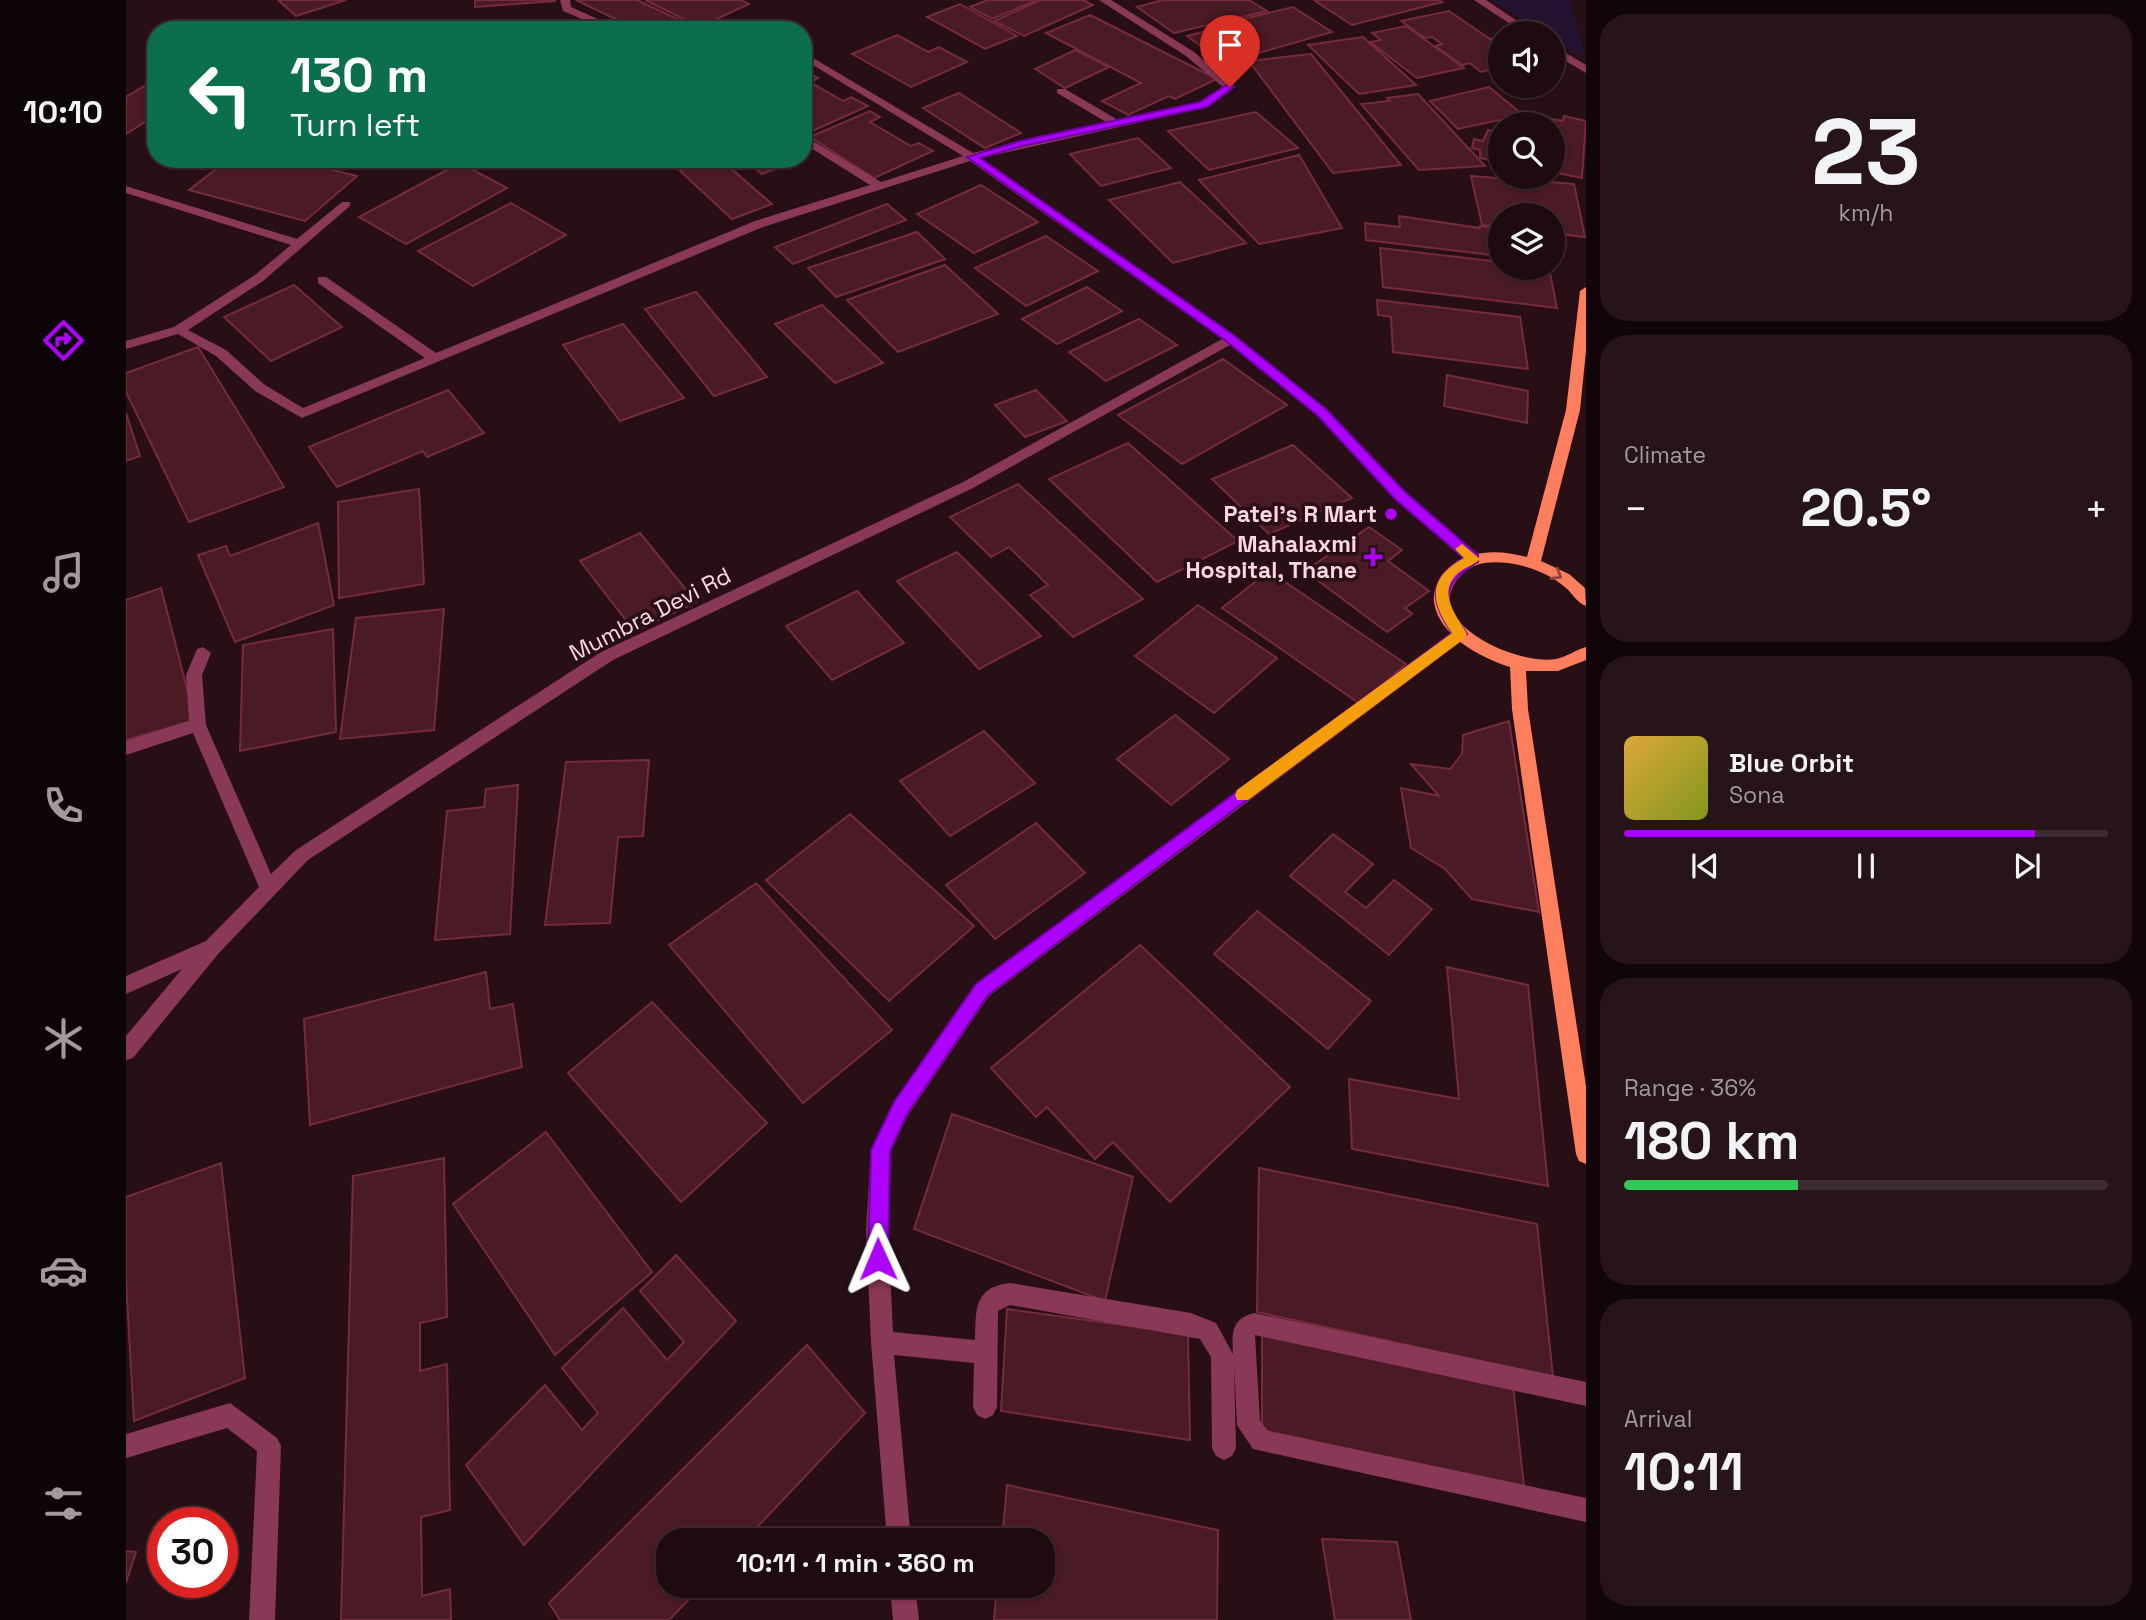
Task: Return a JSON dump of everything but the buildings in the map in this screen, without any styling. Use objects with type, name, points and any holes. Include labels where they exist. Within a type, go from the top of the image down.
[{"type":"main road","points":[[1533,562],[1573,410],[1586,291]]},
{"type":"main road","points":[[1586,600],[1580,591],[1559,574],[1533,562],[1502,556],[1473,559],[1452,570],[1442,589],[1444,611],[1460,634],[1486,653],[1518,665],[1548,668],[1573,662],[1586,653]]},
{"type":"main road","points":[[1518,665],[1520,709],[1586,1153]]},
{"type":"street","points":[[565,0],[566,9],[595,21]]},
{"type":"street","points":[[179,330],[222,353],[260,388],[302,414],[759,224],[972,157],[1203,105],[1230,87],[1190,54],[1104,0]]},
{"type":"street","points":[[1479,0],[1511,21]]},
{"type":"street","points":[[1565,56],[1586,70]]},
{"type":"street","points":[[812,60],[972,157],[1231,339],[1321,412],[1401,496],[1473,559]]},
{"type":"street","points":[[1061,92],[1115,123]]},
{"type":"street","points":[[812,144],[879,186]]},
{"type":"street","points":[[126,189],[300,244]]},
{"type":"street","points":[[126,345],[179,330],[259,278],[346,204]]},
{"type":"street","points":[[322,280],[436,359]]},
{"type":"street","name":"Mumbra Devi Rd","points":[[126,1051],[212,947],[302,855],[607,656],[968,485],[1231,339]]},
{"type":"street","points":[[898,1528],[881,1342],[877,1231],[881,1150],[901,1108],[982,990],[1460,634]]},
{"type":"street","points":[[203,653],[194,676],[198,725],[268,887]]},
{"type":"street","points":[[126,748],[198,725]]},
{"type":"street","points":[[126,985],[212,947]]},
{"type":"street","points":[[985,1407],[987,1306],[1001,1295],[1010,1294],[1191,1324],[1208,1331],[1222,1355],[1224,1448]]},
{"type":"street","points":[[1586,1394],[1254,1324],[1247,1326],[1243,1332],[1249,1425],[1261,1441],[1586,1510]]},
{"type":"street","points":[[881,1342],[986,1353]]},
{"type":"street","points":[[126,1446],[230,1415],[269,1446],[262,1620]]},
{"type":"street","points":[[904,1598],[906,1620]]},
{"type":"shaded area","points":[[1491,0],[1570,0],[1586,59],[1565,47],[1565,21],[1524,21]]},
{"type":"slow traffic","points":[[1243,795],[1460,634],[1444,611],[1442,589],[1452,570],[1473,559],[1462,549]]},
{"type":"place","name":"Patel's R Mart","points":[[1391,514]]},
{"type":"place","name":"Mahalaxmi Hospital, Thane","points":[[1373,557]]},
{"type":"route","points":[[878,1259],[881,1150],[901,1108],[982,990],[1460,634],[1444,611],[1442,589],[1452,570],[1473,559],[1401,496],[1321,412],[1231,339],[1099,249],[972,157],[1020,144],[1203,105],[1230,87]]}]
